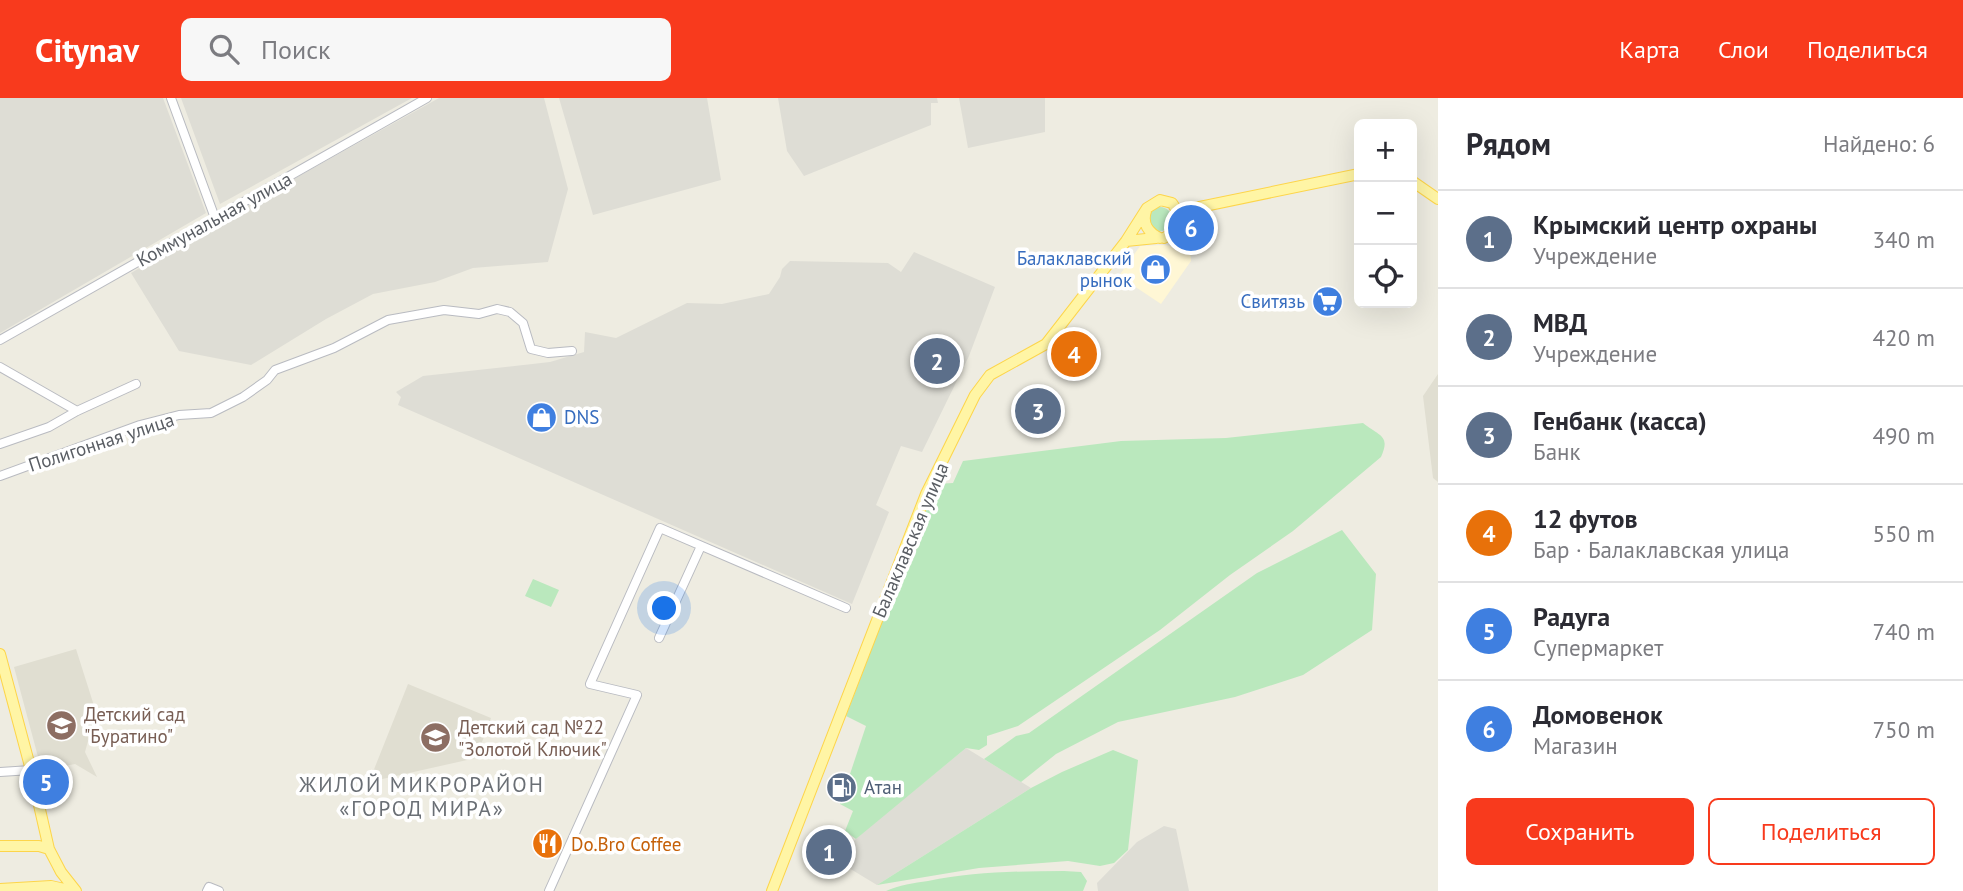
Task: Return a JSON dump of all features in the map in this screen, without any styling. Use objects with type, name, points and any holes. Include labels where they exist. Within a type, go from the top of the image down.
[{"type":"main road","points":[[1177,208],[1190,209],[1354,175]]},
{"type":"main road","points":[[1413,182],[1438,199]]},
{"type":"main road","points":[[1162,238],[1149,232],[1146,226],[1144,220],[1147,208],[1160,200],[1168,201],[1177,208],[1181,219]]},
{"type":"main road","name":"Балаклавская улица","points":[[772,891],[926,494],[975,395],[989,375],[1046,344],[1126,241],[1147,208]]},
{"type":"main road","points":[[1126,241],[1162,238],[1175,233],[1181,219],[1190,209]]},
{"type":"main road","points":[[0,654],[46,835],[44,848],[74,891]]},
{"type":"main road","points":[[0,846],[44,848]]},
{"type":"main road","points":[[51,886],[58,883],[61,872]]},
{"type":"main road","points":[[0,889],[51,886],[74,891]]},
{"type":"street","points":[[171,98],[215,218]]},
{"type":"street","name":"Коммунальная улица","points":[[0,340],[427,98]]},
{"type":"street","name":"Полигонная улица","points":[[0,476],[140,425],[179,415],[211,412],[243,397],[267,380],[275,370],[334,348],[388,320],[444,310],[479,314],[497,309],[510,312],[523,323],[531,349],[548,353],[572,351]]},
{"type":"street","name":"Полигонная улица","points":[[0,367],[76,411]]},
{"type":"street","name":"Полигонная улица","points":[[0,444],[49,428],[76,411],[136,384]]},
{"type":"street","points":[[549,891],[637,695],[590,684],[660,528],[846,608]]},
{"type":"street","points":[[659,638],[701,547]]},
{"type":"street","points":[[0,772],[31,770]]},
{"type":"street","points":[[207,891],[209,887],[219,891]]},
{"type":"shaded area","points":[[0,98],[163,98],[206,213],[0,333]]},
{"type":"shaded area","points":[[181,98],[412,98],[220,204]]},
{"type":"shaded area","points":[[439,98],[544,98],[568,189],[548,262],[473,268],[435,282],[373,294],[251,365],[179,351],[131,273]]},
{"type":"shaded area","points":[[559,98],[707,98],[721,180],[593,215]]},
{"type":"shaded area","points":[[778,98],[937,98],[938,103],[931,103],[931,125],[804,176],[787,151]]},
{"type":"shaded area","points":[[959,98],[1045,98],[1045,132],[968,148]]},
{"type":"shaded area","name":"Балаклавский рынок","points":[[1140,246],[1190,247],[1191,261],[1161,304],[1119,276]]},
{"type":"shaded area","points":[[914,252],[995,287],[969,356],[922,452],[901,446],[876,505],[889,512],[852,604],[398,405],[401,397],[396,392],[423,376],[550,362],[584,352],[585,332],[616,338],[687,303],[722,304],[769,294],[782,269],[790,261],[888,263],[901,272]]},
{"type":"shaded area","points":[[1438,374],[1438,482],[1433,478],[1423,396]]},
{"type":"shaded area","name":"Детский сад \"Буратино\"","points":[[76,649],[96,712],[85,752],[97,777],[75,764],[41,768],[14,667]]},
{"type":"shaded area","name":"Детский сад №22 \"Золотой Ключик\"","points":[[408,684],[491,718],[476,758],[369,782]]},
{"type":"shaded area","points":[[966,748],[1031,788],[877,885],[834,859],[867,829]]},
{"type":"shaded area","points":[[1164,826],[1176,829],[1189,891],[1098,891],[1097,883],[1137,842]]},
{"type":"green space","points":[[1160,207],[1168,211],[1172,219],[1168,227],[1160,231],[1152,227],[1148,219],[1152,211]]},
{"type":"green space","points":[[1363,423],[1384,440],[1381,457],[1293,531],[1230,575],[1160,630],[1018,726],[987,736],[987,745],[979,750],[966,748],[856,839],[845,831],[853,811],[840,804],[866,726],[846,716],[935,484],[953,483],[963,461],[1121,441],[1226,438]]},
{"type":"green space","points":[[1342,530],[1376,574],[1372,630],[1303,675],[1235,697],[1118,722],[1056,754],[1021,782],[984,759],[1016,736],[1029,733],[1257,573]]},
{"type":"green space","points":[[533,579],[559,590],[551,607],[525,596]]},
{"type":"green space","points":[[1113,750],[1138,760],[1128,850],[1114,863],[1100,866],[1068,861],[979,868],[877,885],[1031,788]]},
{"type":"green space","points":[[1081,872],[1087,881],[1083,891],[886,891],[907,884],[962,876]]},
{"type":"place","name":"Домовенок","points":[[1191,228]]},
{"type":"place","name":"Балаклавский рынок","points":[[1155,269]]},
{"type":"place","name":"Свитязь","points":[[1328,301]]},
{"type":"place","name":"12 футов","points":[[1074,354]]},
{"type":"place","name":"МВД","points":[[937,361]]},
{"type":"place","name":"Генбанк (касса)","points":[[1038,411]]},
{"type":"place","name":"DNS","points":[[541,417]]},
{"type":"place","name":"Детский сад \"Буратино\"","points":[[61,725]]},
{"type":"place","name":"Детский сад №22 \"Золотой Ключик\"","points":[[435,738]]},
{"type":"place","name":"Радуга","points":[[46,782]]},
{"type":"place","name":"Атан","points":[[841,787]]},
{"type":"place","name":"Do.Bro Coffee","points":[[548,844]]},
{"type":"place","name":"Крымский центр охраны","points":[[829,852]]},
{"type":"district","name":"ЖИЛОЙ МИКРОРАЙОН «ГОРОД МИРА»","points":[[422,796]]}]
